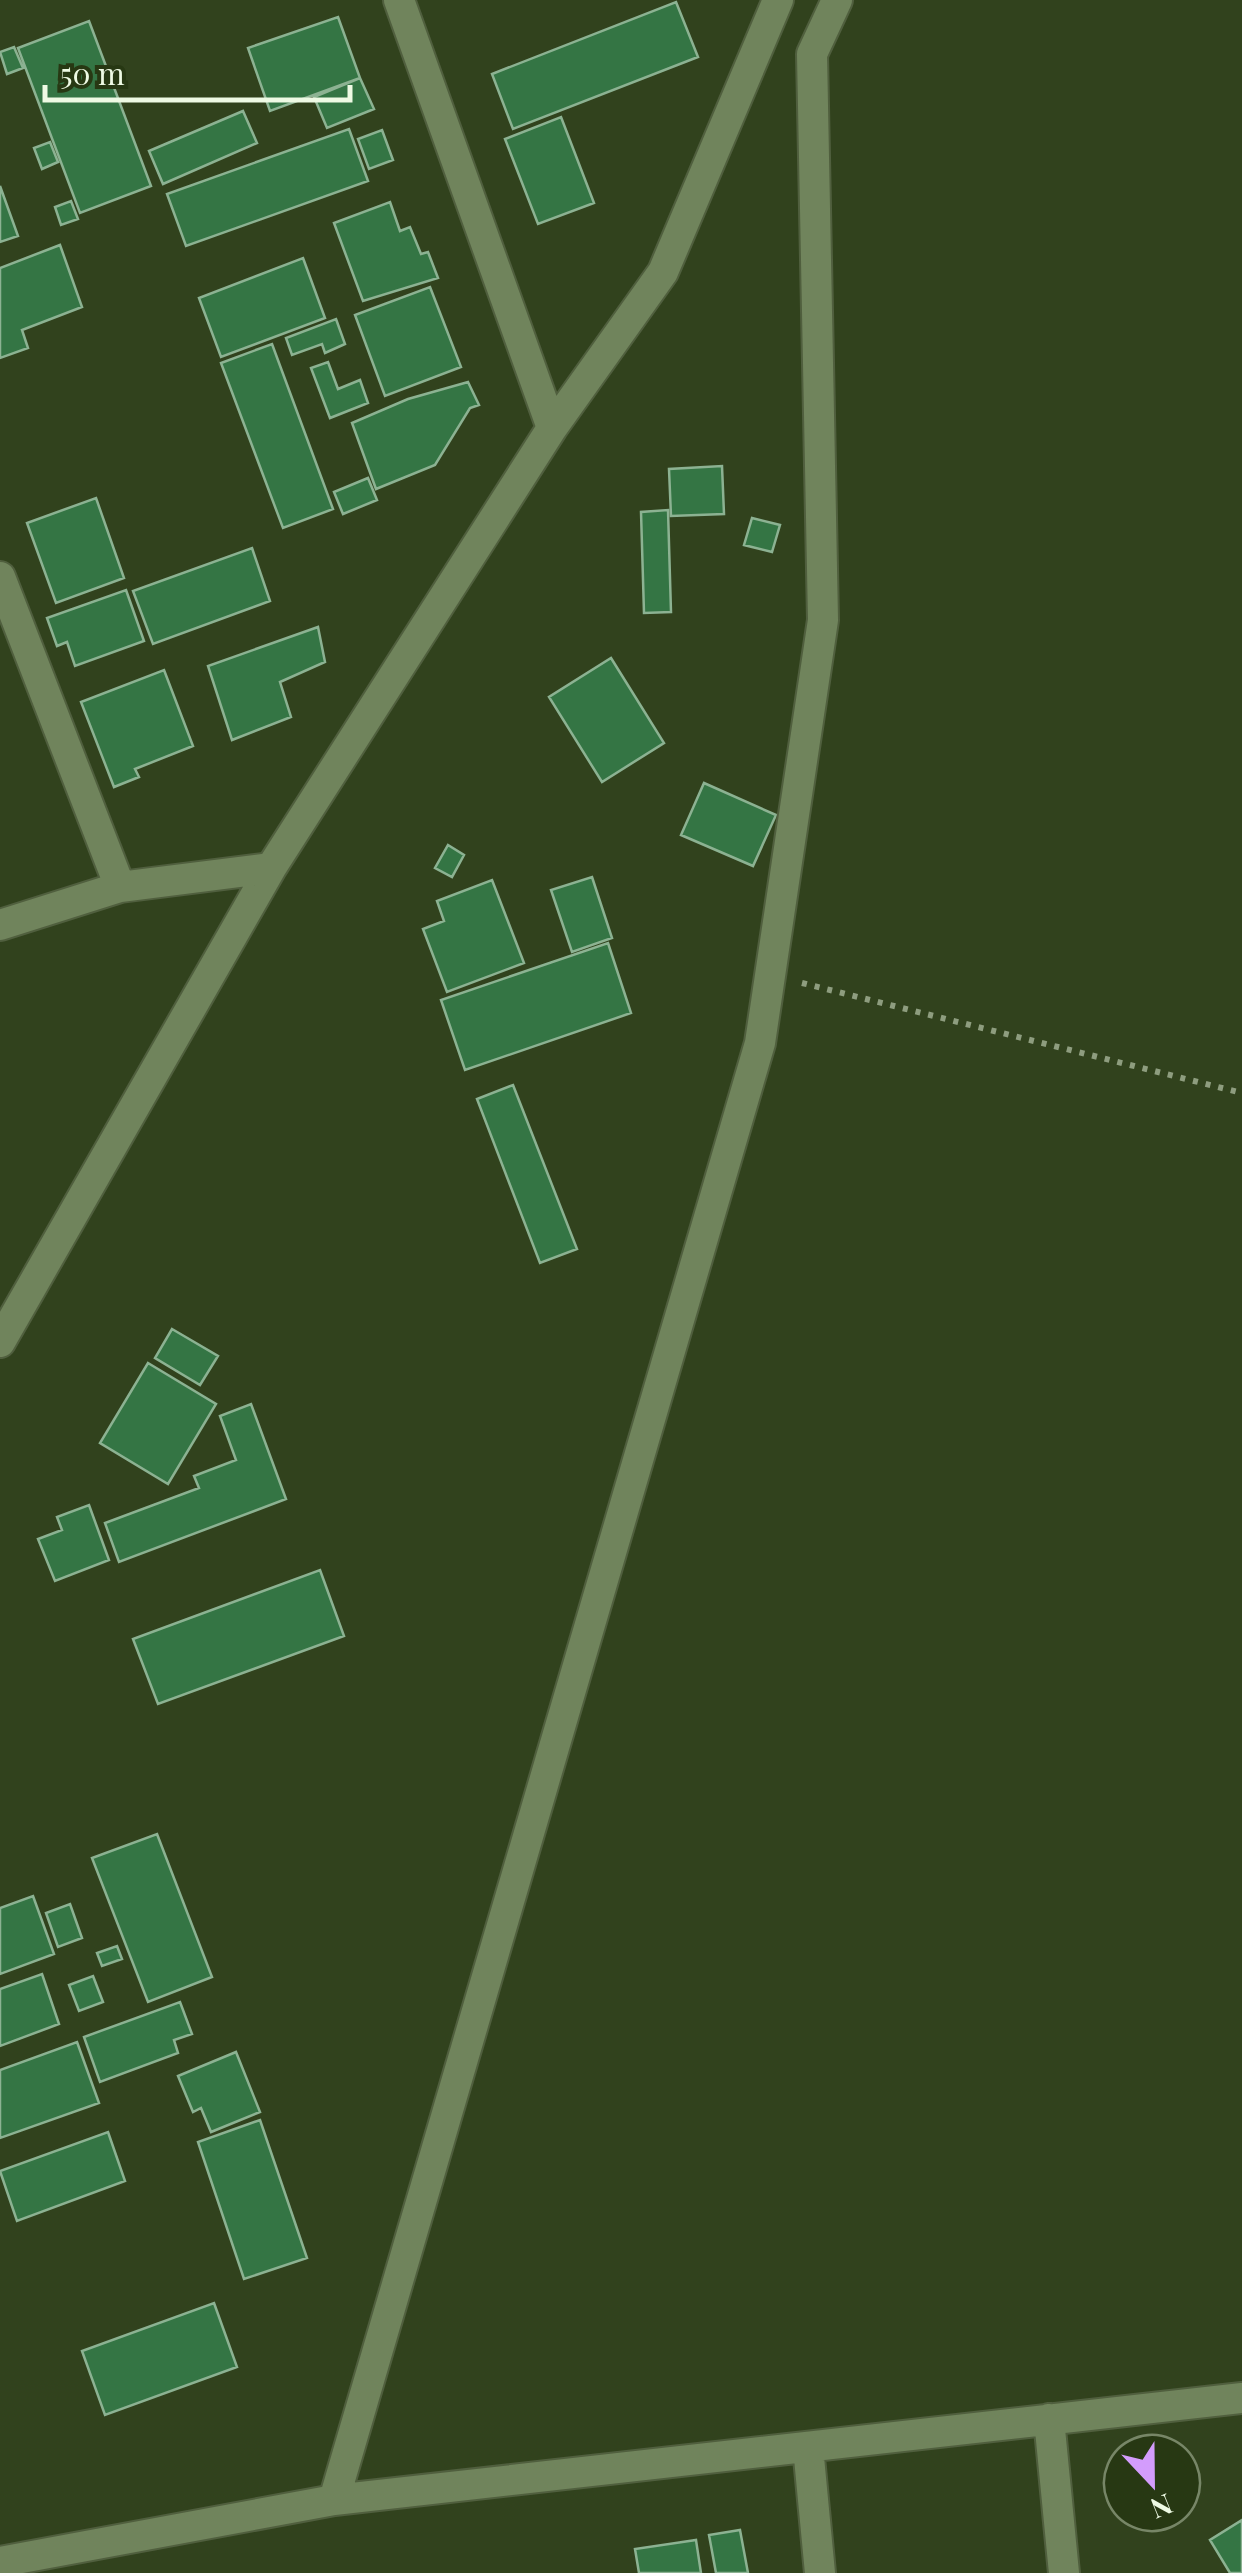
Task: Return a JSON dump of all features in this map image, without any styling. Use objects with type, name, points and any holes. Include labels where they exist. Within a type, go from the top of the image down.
[{"type":"street","points":[[398,0],[552,428]]},
{"type":"street","points":[[0,1342],[271,868],[552,428],[663,272],[778,0]]},
{"type":"street","points":[[334,2500],[760,1043],[823,620],[812,54],[837,0]]},
{"type":"street","points":[[0,576],[120,887]]},
{"type":"street","points":[[0,925],[120,887],[271,868]]},
{"type":"street","points":[[0,2562],[334,2500],[1242,2398]]},
{"type":"street","points":[[1049,2420],[1064,2573]]},
{"type":"street","points":[[808,2447],[820,2573]]},
{"type":"path","points":[[770,975],[1242,1093]]},
{"type":"building","points":[[676,2],[698,57],[513,129],[492,74]]},
{"type":"building","points":[[338,17],[360,78],[270,111],[248,48]]},
{"type":"building","points":[[89,21],[151,186],[80,213],[18,48]]},
{"type":"building","points":[[14,47],[23,68],[7,74],[0,52]]},
{"type":"building","points":[[360,78],[374,109],[327,128],[314,97]]},
{"type":"building","points":[[243,111],[257,143],[163,184],[149,151]]},
{"type":"building","points":[[561,117],[594,203],[538,224],[505,139]]},
{"type":"building","points":[[349,129],[368,181],[186,246],[167,194]]},
{"type":"building","points":[[382,130],[393,160],[369,169],[358,139]]},
{"type":"building","points":[[50,142],[58,162],[42,169],[34,148]]},
{"type":"building","points":[[0,186],[18,236],[0,242]]},
{"type":"building","points":[[71,201],[78,219],[61,225],[55,207]]},
{"type":"building","points":[[390,202],[400,231],[410,227],[421,254],[428,252],[438,278],[363,301],[334,223]]},
{"type":"building","points":[[60,245],[82,307],[22,330],[28,348],[0,358],[0,268]]},
{"type":"building","points":[[303,258],[325,318],[221,357],[199,298]]},
{"type":"building","points":[[430,287],[461,367],[385,396],[355,315]]},
{"type":"building","points":[[336,319],[345,344],[325,353],[322,344],[292,355],[286,338]]},
{"type":"building","points":[[272,344],[333,509],[283,528],[221,363]]},
{"type":"building","points":[[328,362],[338,389],[360,380],[368,403],[330,418],[311,368]]},
{"type":"building","points":[[468,382],[479,405],[470,408],[435,465],[376,489],[352,423],[408,399]]},
{"type":"building","points":[[722,466],[724,514],[671,516],[669,469]]},
{"type":"building","points":[[368,478],[377,500],[343,514],[334,492]]},
{"type":"building","points":[[96,498],[124,578],[56,603],[27,523]]},
{"type":"building","points":[[668,510],[671,612],[644,613],[641,512]]},
{"type":"building","points":[[752,518],[780,525],[772,552],[744,545]]},
{"type":"building","points":[[252,548],[270,601],[153,644],[133,591]]},
{"type":"building","points":[[126,590],[144,641],[75,666],[67,642],[57,646],[47,618]]},
{"type":"building","points":[[318,627],[325,662],[280,682],[291,717],[232,740],[208,666]]},
{"type":"building","points":[[611,658],[664,743],[602,782],[549,697]]},
{"type":"building","points":[[164,670],[193,746],[135,769],[139,777],[114,787],[81,702]]},
{"type":"building","points":[[704,783],[776,815],[753,866],[681,835]]},
{"type":"building","points":[[448,845],[464,855],[452,877],[435,868]]},
{"type":"building","points":[[592,877],[612,938],[572,952],[551,890]]},
{"type":"building","points":[[492,880],[524,963],[447,992],[423,929],[444,921],[437,901]]},
{"type":"building","points":[[608,943],[631,1013],[465,1070],[441,1000]]},
{"type":"building","points":[[513,1085],[577,1249],[540,1263],[477,1099]]},
{"type":"building","points":[[172,1329],[218,1356],[200,1385],[155,1358]]},
{"type":"building","points":[[148,1363],[216,1404],[168,1484],[100,1443]]},
{"type":"building","points":[[251,1404],[286,1499],[119,1562],[105,1523],[199,1488],[194,1476],[236,1460],[220,1416]]},
{"type":"building","points":[[89,1505],[109,1560],[55,1581],[38,1539],[62,1530],[57,1517]]},
{"type":"building","points":[[320,1570],[344,1636],[158,1704],[133,1639]]},
{"type":"building","points":[[157,1834],[212,1977],[148,2002],[92,1858]]},
{"type":"building","points":[[33,1896],[54,1954],[0,1974],[0,1908]]},
{"type":"building","points":[[70,1904],[82,1938],[58,1947],[46,1913]]},
{"type":"building","points":[[117,1946],[122,1959],[102,1966],[97,1953]]},
{"type":"building","points":[[42,1974],[59,2024],[0,2046],[0,1989]]},
{"type":"building","points":[[93,1976],[103,2002],[79,2011],[69,1985]]},
{"type":"building","points":[[180,2002],[192,2034],[174,2040],[178,2053],[100,2082],[84,2037]]},
{"type":"building","points":[[77,2042],[99,2103],[0,2138],[0,2070]]},
{"type":"building","points":[[236,2052],[260,2112],[211,2132],[201,2108],[193,2112],[178,2076]]},
{"type":"building","points":[[260,2120],[307,2258],[244,2279],[198,2142]]},
{"type":"building","points":[[108,2132],[125,2181],[17,2221],[0,2171]]},
{"type":"building","points":[[214,2303],[237,2367],[105,2415],[82,2351]]},
{"type":"building","points":[[1242,2520],[1242,2573],[1230,2573],[1210,2540]]},
{"type":"building","points":[[740,2530],[748,2573],[716,2573],[709,2535]]},
{"type":"building","points":[[696,2540],[701,2573],[639,2573],[635,2549]]}]
